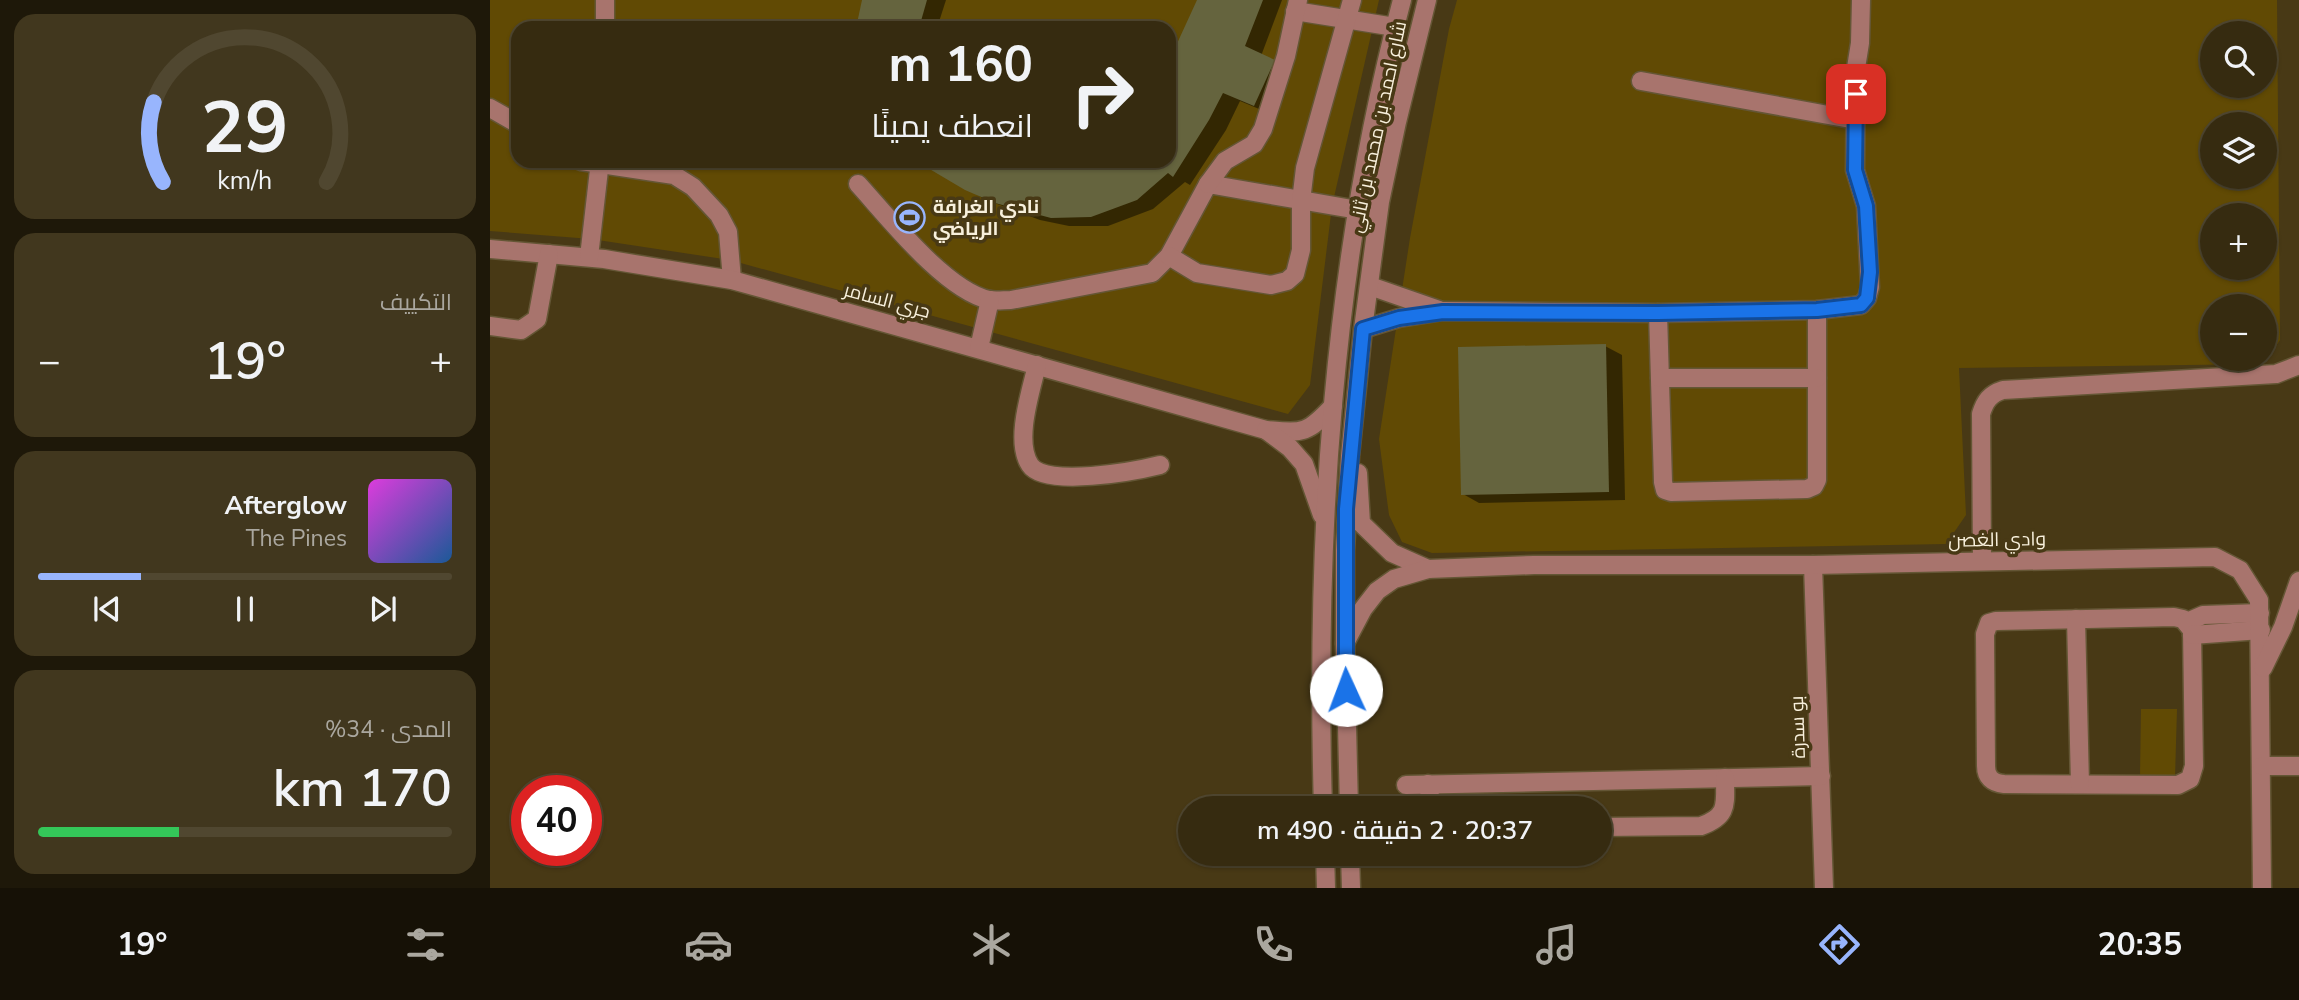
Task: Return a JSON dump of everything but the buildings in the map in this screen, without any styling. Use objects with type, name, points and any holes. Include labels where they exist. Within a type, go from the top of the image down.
[{"type":"street","points":[[605,0],[606,21]]},
{"type":"street","points":[[1169,256],[1197,273],[1271,285],[1287,281],[1295,274],[1301,250],[1301,201],[1305,168],[1352,0]]},
{"type":"street","name":"شارع احمد بن محمد بن ثاني","points":[[1323,796],[1320,668],[1325,519],[1333,406],[1342,316],[1358,210],[1382,76],[1402,0]]},
{"type":"street","name":"شارع احمد بن محمد بن ثاني","points":[[1349,796],[1345,643],[1346,509],[1355,407],[1383,188],[1427,0]]},
{"type":"street","points":[[1363,329],[1399,318],[1443,312],[1658,313],[1817,310],[1861,305],[1867,298],[1870,287],[1866,206],[1855,170],[1856,68],[1860,43],[1861,0]]},
{"type":"street","points":[[858,184],[929,262],[968,291],[990,300],[1011,300],[1152,272],[1169,256],[1208,184],[1225,161],[1254,144],[1263,129],[1286,56],[1297,5],[1395,27]]},
{"type":"street","points":[[1641,81],[1856,120]]},
{"type":"street","points":[[490,108],[511,120]]},
{"type":"street","points":[[589,257],[599,168]]},
{"type":"street","points":[[634,168],[674,174],[693,187],[719,215],[728,232],[732,280]]},
{"type":"street","points":[[1208,184],[1358,210]]},
{"type":"street","name":"جري السامر","points":[[490,249],[589,257],[732,280],[1266,430],[1296,432],[1310,429],[1333,406]]},
{"type":"street","points":[[490,327],[521,330],[537,319],[549,254]]},
{"type":"street","points":[[1370,286],[1443,312]]},
{"type":"street","points":[[979,348],[990,300]]},
{"type":"street","points":[[1658,313],[1662,482],[1665,490],[1671,492],[1807,489],[1814,486],[1817,480],[1817,310]]},
{"type":"street","points":[[1037,365],[1027,407],[1023,441],[1031,468],[1041,472],[1086,478],[1160,465]]},
{"type":"street","points":[[1982,561],[1981,414],[1987,398],[1995,393],[2003,390],[2276,374],[2299,365]]},
{"type":"street","points":[[1660,377],[1817,378]]},
{"type":"street","name":"وادي الغصن","points":[[1355,407],[1361,523],[1392,553],[1428,569]]},
{"type":"street","name":"جري السامر","points":[[1266,430],[1290,448],[1304,464],[1316,502],[1325,519]]},
{"type":"street","name":"وادي الغصن","points":[[1345,643],[1363,609],[1377,591],[1394,579],[1428,569],[1534,565],[1813,565],[2215,557],[2240,570],[2259,600],[2262,888]]},
{"type":"street","name":"بو سدرة","points":[[1813,565],[1825,888]]},
{"type":"street","points":[[2261,672],[2283,627],[2299,581]]},
{"type":"street","points":[[2189,629],[2203,615],[2261,622]]},
{"type":"street","points":[[2178,617],[2189,629],[2194,766],[2190,779],[2178,785],[1998,783],[1989,777],[1986,766],[1986,626],[1996,621],[2178,617]]},
{"type":"street","points":[[2076,620],[2080,784]]},
{"type":"street","points":[[2262,766],[2299,766]]},
{"type":"street","points":[[1406,785],[1821,776]]},
{"type":"street","points":[[1612,827],[1701,826],[1717,820],[1725,807],[1725,778]]},
{"type":"street","points":[[1428,784],[1430,796]]},
{"type":"street","points":[[1325,866],[1326,888]]},
{"type":"street","points":[[1350,866],[1351,888]]},
{"type":"shaded area","name":"نادي الغرافة الرياضي","points":[[490,0],[1379,0],[1332,206],[1310,385],[1288,414],[730,260],[591,239],[490,231]]},
{"type":"shaded area","points":[[1457,0],[2277,0],[2280,340],[2277,344],[2277,294],[2200,294],[2200,365],[1959,368],[1966,515],[1946,544],[1432,553],[1402,542],[1389,515],[1379,439],[1410,238],[1449,29]]},
{"type":"shaded area","points":[[2141,709],[2177,709],[2175,778],[2140,777]]},
{"type":"place","name":"نادي الغرافة الرياضي","points":[[910,218]]},
{"type":"route","points":[[1346,690],[1346,509],[1363,329],[1399,318],[1443,312],[1658,313],[1817,310],[1861,305],[1867,298],[1870,272],[1866,206],[1855,170],[1856,94]]}]
